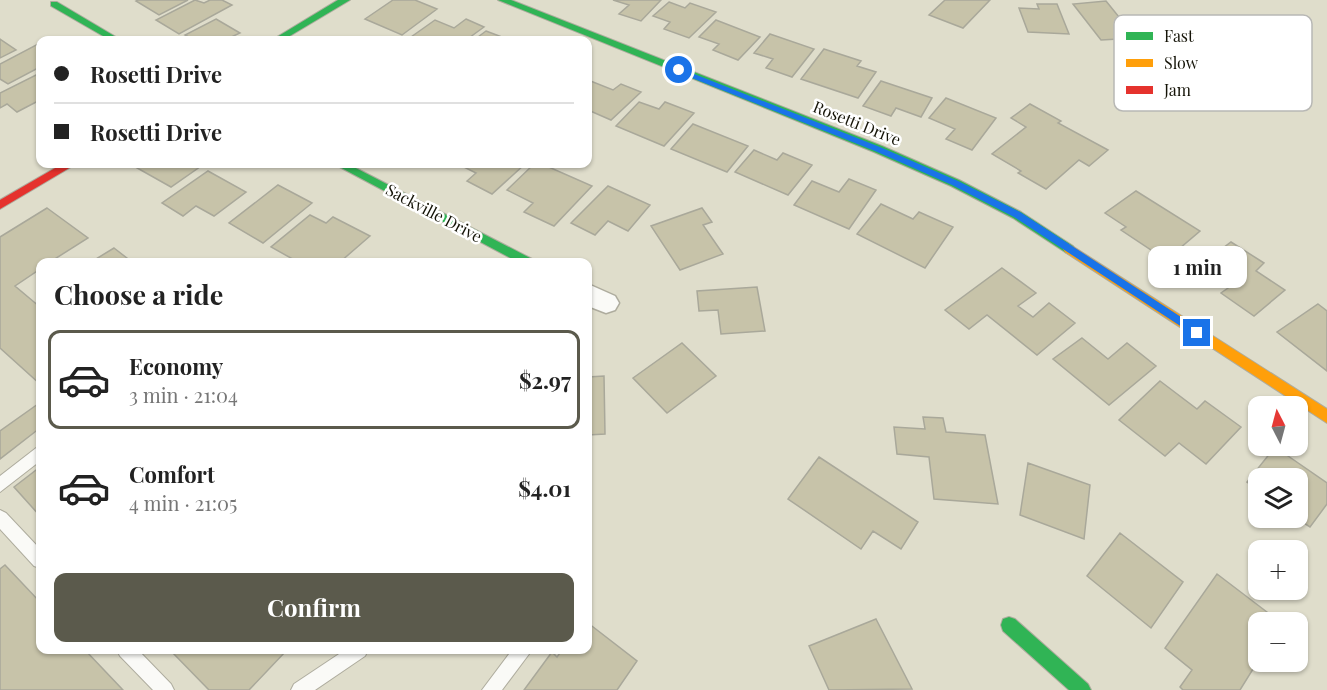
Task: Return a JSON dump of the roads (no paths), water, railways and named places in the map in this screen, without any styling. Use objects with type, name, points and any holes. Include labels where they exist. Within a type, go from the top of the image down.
[{"type":"street","points":[[284,36],[345,0]]},
{"type":"street","name":"Rosetti Drive","points":[[503,0],[867,144],[955,183],[1017,215],[1327,417]]},
{"type":"street","points":[[54,4],[109,36]]},
{"type":"street","points":[[0,205],[63,168]]},
{"type":"street","name":"Sackville Drive","points":[[348,168],[520,258]]},
{"type":"street","points":[[1009,625],[1082,690]]},
{"type":"lane","points":[[0,485],[36,455]]},
{"type":"lane","points":[[0,518],[36,556]]},
{"type":"lane","points":[[130,654],[165,690]]},
{"type":"lane","points":[[300,690],[353,654]]},
{"type":"lane","points":[[491,690],[520,654]]}]
